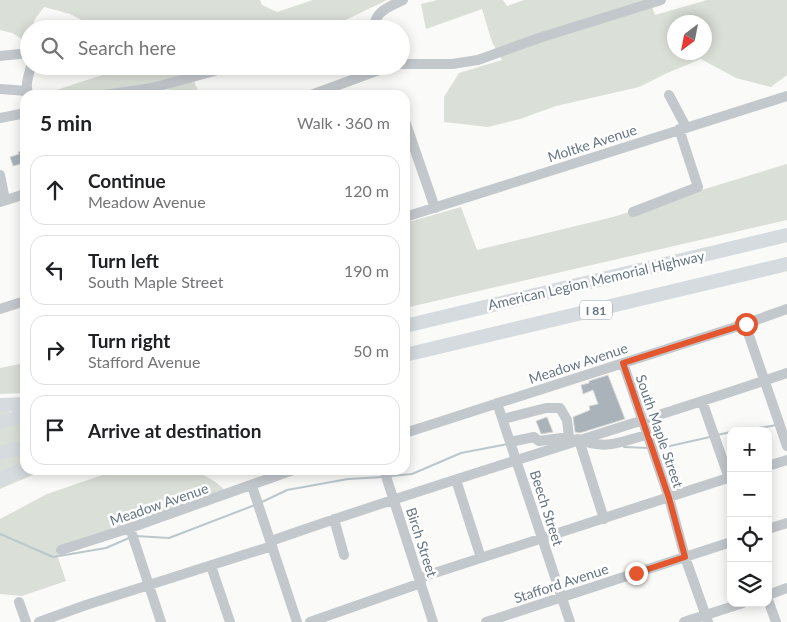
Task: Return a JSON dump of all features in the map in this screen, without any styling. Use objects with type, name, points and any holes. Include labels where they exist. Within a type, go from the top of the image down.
[{"type":"highway","name":"American Legion Memorial Highway","points":[[410,325],[787,234]]},
{"type":"highway","name":"American Legion Memorial Highway","points":[[410,354],[787,264]]},
{"type":"highway","points":[[0,405],[20,404]]},
{"type":"highway","points":[[0,422],[20,417]]},
{"type":"highway","points":[[0,453],[20,448]]},
{"type":"highway","points":[[0,479],[20,471]]},
{"type":"street","points":[[376,20],[382,11],[403,0]]},
{"type":"street","points":[[410,64],[452,64],[478,60],[539,38],[661,0]]},
{"type":"street","points":[[0,56],[20,55]]},
{"type":"street","points":[[28,90],[30,75]]},
{"type":"street","points":[[137,90],[200,75]]},
{"type":"street","points":[[324,90],[364,75]]},
{"type":"street","points":[[0,89],[20,92]]},
{"type":"street","points":[[633,212],[698,187],[682,128],[669,94]]},
{"type":"street","name":"Moltke Avenue","points":[[410,216],[787,96]]},
{"type":"street","points":[[0,118],[20,114]]},
{"type":"street","points":[[410,151],[435,208]]},
{"type":"street","points":[[0,175],[3,201],[20,196]]},
{"type":"street","points":[[0,309],[20,303]]},
{"type":"street","name":"Meadow Avenue","points":[[410,431],[746,324],[787,309]]},
{"type":"street","points":[[746,324],[787,446]]},
{"type":"street","name":"South Maple Street","points":[[623,363],[669,498],[685,557],[707,618]]},
{"type":"street","points":[[39,622],[86,605],[211,566],[334,519],[456,480],[574,438],[641,420],[787,373]]},
{"type":"street","points":[[702,401],[728,472]]},
{"type":"street","name":"Beech Street","points":[[497,403],[570,622]]},
{"type":"street","points":[[503,419],[546,408],[560,408],[574,438],[604,519]]},
{"type":"street","points":[[510,442],[534,437],[539,441],[574,438],[587,443],[607,446],[646,435]]},
{"type":"street","points":[[772,465],[787,460]]},
{"type":"street","name":"Meadow Avenue","points":[[62,550],[280,475]]},
{"type":"street","name":"Birch Street","points":[[386,475],[433,622]]},
{"type":"street","points":[[310,622],[481,558],[727,478]]},
{"type":"street","points":[[456,480],[481,558]]},
{"type":"street","points":[[252,486],[297,622]]},
{"type":"street","points":[[334,519],[344,555]]},
{"type":"street","points":[[772,528],[787,523]]},
{"type":"street","points":[[130,528],[161,622]]},
{"type":"street","name":"Stafford Avenue","points":[[486,622],[727,543]]},
{"type":"street","points":[[211,566],[230,622]]},
{"type":"street","points":[[772,594],[787,588]]},
{"type":"street","points":[[19,602],[26,622]]},
{"type":"street","points":[[684,622],[707,618],[733,607]]},
{"type":"street","points":[[771,607],[776,622]]},
{"type":"shaded area","points":[[0,0],[260,0],[262,5],[277,12],[313,0],[387,0],[346,20],[82,20],[70,14],[44,7],[35,20],[20,20],[20,38],[12,33],[0,30]]},
{"type":"shaded area","points":[[437,0],[503,0],[507,6],[524,0],[650,0],[655,15],[707,0],[787,0],[787,75],[771,87],[736,78],[703,60],[712,60],[712,15],[667,15],[667,60],[699,60],[639,87],[556,106],[520,119],[488,127],[444,122],[444,97],[459,73],[502,60],[492,42],[482,9],[426,29],[421,4]]},
{"type":"shaded area","points":[[103,75],[191,75],[198,90],[169,90],[165,80],[138,90],[56,90]]},
{"type":"shaded area","points":[[787,164],[787,220],[410,307],[410,222],[461,207],[477,250],[613,217]]},
{"type":"shaded area","points":[[20,364],[20,393],[0,394],[0,368]]},
{"type":"shaded area","points":[[0,409],[8,409],[12,425],[20,423],[20,475],[33,475],[0,489]]},
{"type":"shaded area","points":[[102,475],[202,475],[222,487],[230,496],[57,555],[66,581],[22,596],[0,594],[0,519],[47,494]]},
{"type":"building","points":[[20,151],[20,164],[13,166],[10,157],[19,154],[18,152]]},
{"type":"building","points":[[608,375],[625,419],[580,433],[575,432],[573,417],[590,410],[589,406],[598,404],[593,390],[583,394],[581,385]]},
{"type":"building","points":[[547,417],[553,432],[541,434],[536,421]]},
{"type":"waterway","points":[[765,427],[777,425]]},
{"type":"waterway","points":[[717,435],[727,433]]},
{"type":"waterway","points":[[656,448],[710,437]]},
{"type":"waterway","points":[[410,474],[461,453],[508,444]]},
{"type":"waterway","points":[[624,447],[649,448]]},
{"type":"waterway","points":[[391,476],[402,475]]},
{"type":"waterway","points":[[262,502],[287,490],[348,479],[383,477]]},
{"type":"waterway","points":[[136,536],[169,538],[255,505]]},
{"type":"waterway","points":[[0,534],[53,557],[106,548],[129,538]]},
{"type":"route","points":[[636,573],[685,557],[669,498],[623,363],[746,324]]}]
